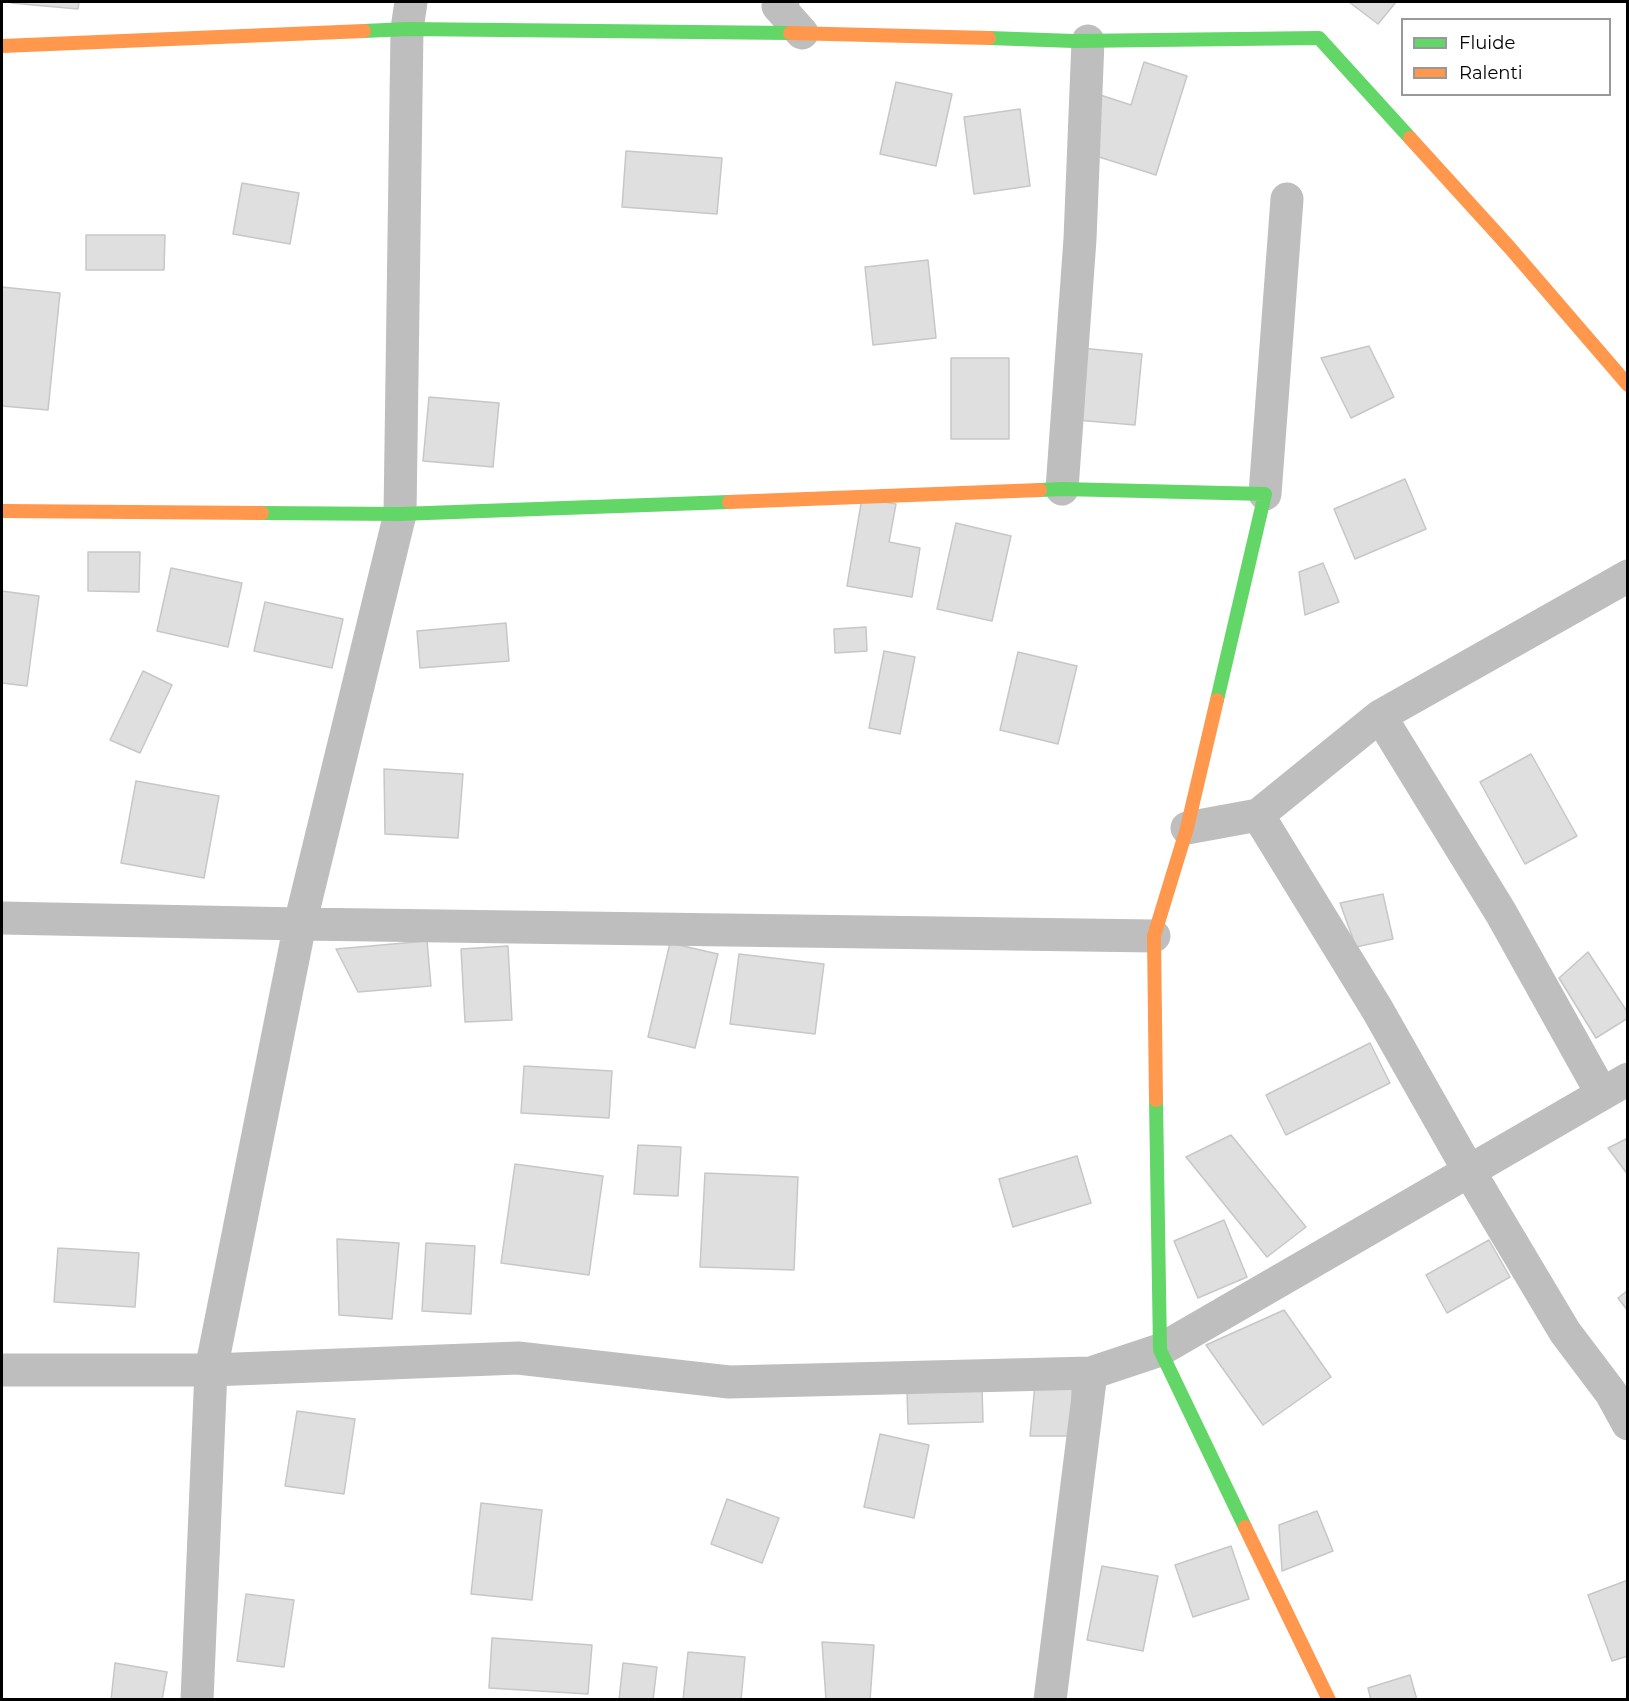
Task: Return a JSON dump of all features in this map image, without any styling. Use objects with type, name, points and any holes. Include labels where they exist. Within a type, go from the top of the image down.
[{"type":"street","points":[[783,2],[778,6],[802,33]]},
{"type":"street","points":[[197,1700],[211,1370],[300,924],[400,514],[409,15]]},
{"type":"street","points":[[2,46],[409,15],[802,33],[1088,41],[1319,38],[1510,248],[1628,385]]},
{"type":"street","points":[[1062,489],[1080,239],[1088,41]]},
{"type":"street","points":[[1287,199],[1265,494],[1187,828],[1154,936],[1160,1350],[1329,1700]]},
{"type":"street","points":[[2,512],[400,514],[1062,489],[1265,494]]},
{"type":"street","points":[[1187,828],[1258,815],[1380,716],[1628,576]]},
{"type":"street","points":[[2,1370],[211,1370],[519,1358],[729,1382],[1091,1373],[1160,1350],[1615,1087],[1501,913],[1380,716]]},
{"type":"street","points":[[1258,815],[1377,1009],[1469,1171],[1565,1332],[1611,1393],[1628,1424]]},
{"type":"street","points":[[2,918],[1154,936]]},
{"type":"street","points":[[1050,1700],[1091,1373]]},
{"type":"building","points":[[12,2],[79,2],[78,9]]},
{"type":"building","points":[[1349,2],[1396,2],[1378,24]]},
{"type":"building","points":[[1144,62],[1187,76],[1156,175],[1080,151],[1088,91],[1131,105]]},
{"type":"building","points":[[896,82],[952,94],[936,166],[880,154]]},
{"type":"building","points":[[1020,109],[1030,186],[974,194],[964,117]]},
{"type":"building","points":[[626,151],[722,158],[717,214],[622,207]]},
{"type":"building","points":[[242,183],[299,193],[290,244],[233,234]]},
{"type":"building","points":[[86,235],[165,235],[164,270],[86,270]]},
{"type":"building","points":[[928,260],[936,338],[873,345],[865,267]]},
{"type":"building","points":[[2,287],[60,293],[48,410],[2,406]]},
{"type":"building","points":[[1369,346],[1394,397],[1351,418],[1321,358]]},
{"type":"building","points":[[1071,347],[1142,354],[1135,425],[1064,419]]},
{"type":"building","points":[[951,358],[1009,358],[1009,439],[951,439]]},
{"type":"building","points":[[429,397],[499,403],[493,467],[423,461]]},
{"type":"building","points":[[1405,479],[1426,529],[1355,559],[1334,509]]},
{"type":"building","points":[[862,498],[896,504],[889,542],[920,548],[912,597],[847,586]]},
{"type":"building","points":[[956,523],[1011,536],[992,621],[937,609]]},
{"type":"building","points":[[88,552],[140,552],[139,592],[88,591]]},
{"type":"building","points":[[1323,563],[1339,602],[1305,615],[1299,572]]},
{"type":"building","points":[[171,568],[242,583],[228,647],[157,631]]},
{"type":"building","points":[[2,591],[39,596],[27,686],[2,683]]},
{"type":"building","points":[[265,602],[343,619],[332,668],[254,651]]},
{"type":"building","points":[[506,623],[509,661],[420,668],[417,631]]},
{"type":"building","points":[[866,627],[867,651],[835,653],[834,629]]},
{"type":"building","points":[[884,651],[915,657],[900,734],[869,728]]},
{"type":"building","points":[[1018,652],[1077,666],[1058,744],[1000,730]]},
{"type":"building","points":[[143,671],[172,685],[140,753],[110,740]]},
{"type":"building","points":[[1531,754],[1577,836],[1525,864],[1480,782]]},
{"type":"building","points":[[384,769],[463,774],[458,838],[385,834]]},
{"type":"building","points":[[136,781],[219,796],[204,878],[121,863]]},
{"type":"building","points":[[1383,894],[1393,939],[1356,947],[1340,903]]},
{"type":"building","points":[[427,941],[431,986],[358,992],[336,949]]},
{"type":"building","points":[[670,943],[718,954],[695,1048],[648,1037]]},
{"type":"building","points":[[508,946],[512,1020],[465,1022],[461,949]]},
{"type":"building","points":[[1588,952],[1628,1013],[1628,1018],[1596,1038],[1559,978]]},
{"type":"building","points":[[739,954],[824,964],[815,1034],[730,1024]]},
{"type":"building","points":[[1370,1043],[1390,1083],[1286,1135],[1266,1095]]},
{"type":"building","points":[[524,1066],[612,1071],[609,1118],[521,1113]]},
{"type":"building","points":[[1231,1135],[1306,1227],[1267,1257],[1186,1157]]},
{"type":"building","points":[[1628,1138],[1628,1175],[1608,1148]]},
{"type":"building","points":[[638,1145],[681,1147],[678,1196],[634,1194]]},
{"type":"building","points":[[1077,1156],[1091,1203],[1013,1227],[999,1179]]},
{"type":"building","points":[[515,1164],[603,1176],[589,1275],[501,1263]]},
{"type":"building","points":[[705,1173],[798,1177],[794,1270],[700,1267]]},
{"type":"building","points":[[1224,1220],[1247,1277],[1198,1298],[1174,1241]]},
{"type":"building","points":[[337,1239],[399,1243],[392,1319],[339,1315]]},
{"type":"building","points":[[1489,1240],[1510,1277],[1447,1313],[1426,1275]]},
{"type":"building","points":[[426,1243],[475,1246],[471,1314],[422,1311]]},
{"type":"building","points":[[58,1248],[139,1253],[135,1307],[54,1302]]},
{"type":"building","points":[[1628,1290],[1628,1311],[1618,1298]]},
{"type":"building","points":[[1284,1310],[1331,1377],[1263,1425],[1206,1345]]},
{"type":"building","points":[[1035,1385],[1072,1385],[1072,1436],[1030,1436]]},
{"type":"building","points":[[982,1388],[983,1422],[908,1424],[907,1390]]},
{"type":"building","points":[[297,1411],[355,1419],[344,1494],[285,1486]]},
{"type":"building","points":[[880,1434],[929,1445],[914,1518],[864,1507]]},
{"type":"building","points":[[727,1499],[779,1518],[762,1563],[711,1544]]},
{"type":"building","points":[[481,1503],[542,1510],[532,1600],[471,1594]]},
{"type":"building","points":[[1317,1511],[1333,1551],[1282,1571],[1279,1525]]},
{"type":"building","points":[[1231,1546],[1249,1599],[1193,1617],[1175,1565]]},
{"type":"building","points":[[1102,1566],[1158,1576],[1143,1651],[1087,1640]]},
{"type":"building","points":[[1628,1580],[1628,1656],[1612,1661],[1588,1595]]},
{"type":"building","points":[[246,1594],[294,1600],[284,1667],[237,1661]]},
{"type":"building","points":[[492,1638],[592,1645],[588,1694],[489,1688]]},
{"type":"building","points":[[822,1642],[874,1645],[870,1700],[826,1700]]},
{"type":"building","points":[[688,1652],[745,1657],[741,1700],[683,1700]]},
{"type":"building","points":[[115,1663],[167,1672],[162,1700],[111,1700]]},
{"type":"building","points":[[623,1663],[657,1667],[653,1700],[619,1700]]},
{"type":"building","points":[[1410,1675],[1417,1700],[1371,1700],[1368,1688]]},
{"type":"traffic: fast","points":[[364,31],[407,29],[790,33]]},
{"type":"traffic: fast","points":[[989,38],[1074,41],[1319,38],[1410,138]]},
{"type":"traffic: fast","points":[[1040,490],[1265,494],[1217,700]]},
{"type":"traffic: fast","points":[[262,513],[400,514],[729,502]]},
{"type":"traffic: fast","points":[[1156,1100],[1160,1350],[1245,1527]]},
{"type":"traffic: slow","points":[[2,46],[364,31]]},
{"type":"traffic: slow","points":[[790,33],[989,38]]},
{"type":"traffic: slow","points":[[1410,138],[1510,248],[1628,385]]},
{"type":"traffic: slow","points":[[729,502],[1040,490]]},
{"type":"traffic: slow","points":[[2,511],[262,513]]},
{"type":"traffic: slow","points":[[1156,1100],[1154,936],[1187,828],[1217,700]]},
{"type":"traffic: slow","points":[[1245,1527],[1329,1700]]}]
